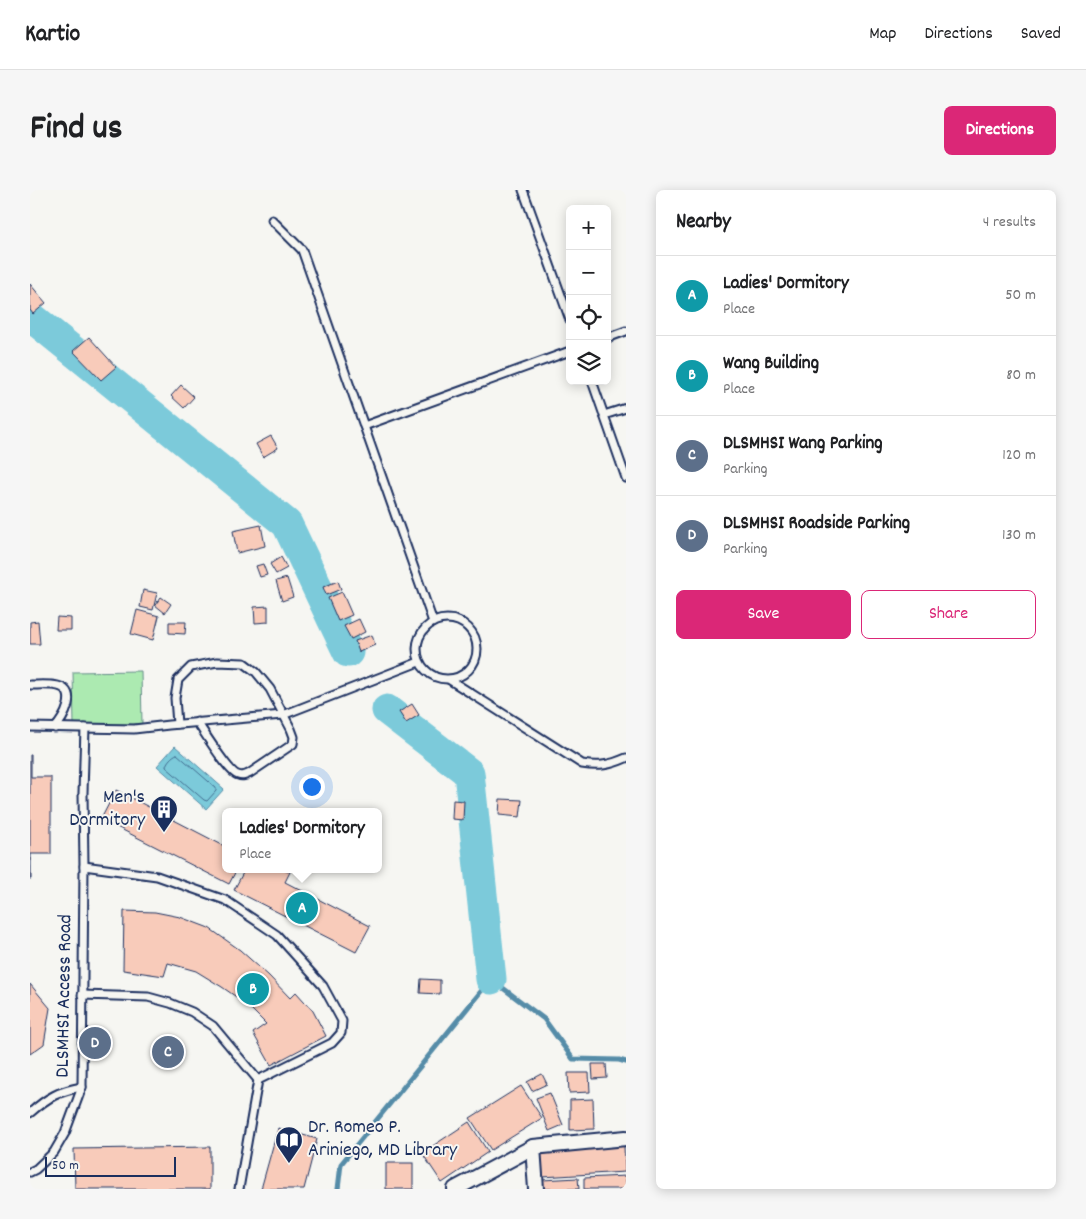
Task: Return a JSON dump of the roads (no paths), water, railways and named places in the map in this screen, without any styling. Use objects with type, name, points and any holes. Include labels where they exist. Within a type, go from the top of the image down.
[{"type":"street","points":[[455,1189],[533,1147],[626,1138]]},
{"type":"street","points":[[533,1147],[536,1189]]},
{"type":"lane","points":[[523,190],[566,309]]},
{"type":"lane","points":[[272,220],[302,250],[433,622]]},
{"type":"lane","points":[[611,337],[626,331]]},
{"type":"lane","points":[[364,426],[566,352]]},
{"type":"lane","points":[[593,385],[626,475]]},
{"type":"lane","points":[[604,415],[626,408]]},
{"type":"lane","points":[[442,619],[452,619],[461,622],[475,636],[477,655],[473,665],[459,677],[450,680],[432,676],[424,670],[419,662],[416,653],[416,643],[425,627],[433,622],[442,619]]},
{"type":"lane","points":[[177,724],[175,698],[178,680],[192,667],[218,662],[244,663],[256,672],[270,689],[294,737],[292,744],[250,774],[236,775],[197,722]]},
{"type":"lane","points":[[30,727],[134,729],[283,715],[419,662]]},
{"type":"lane","points":[[450,680],[582,764],[596,767],[613,764],[626,758]]},
{"type":"lane","points":[[30,685],[58,686],[64,689],[68,696],[68,708],[62,721],[55,728]]},
{"type":"lane","name":"DLSMHSI Access Road","points":[[30,1112],[46,1099],[64,1090],[82,1087],[85,728]]},
{"type":"lane","points":[[84,866],[157,876],[225,900],[277,935],[323,986],[342,1021],[341,1033],[332,1043],[258,1080]]},
{"type":"lane","points":[[82,995],[148,997],[170,1002],[192,1012],[213,1026],[258,1080],[239,1189]]},
{"type":"lane","points":[[30,1172],[36,1169],[54,1152],[65,1133],[82,1087]]},
{"type":"water","points":[[175,746],[224,789],[206,809],[157,766]]},
{"type":"waterway","points":[[30,316],[287,524],[348,652]]},
{"type":"waterway","points":[[387,710],[469,773],[491,979]]},
{"type":"waterway","points":[[338,1189],[341,1164],[491,979],[544,1019],[573,1059],[619,1060],[626,1062]]},
{"type":"place","name":"Men's Dormitory","points":[[164,833]]},
{"type":"place","name":"Ladies' Dormitory","points":[[302,908]]},
{"type":"place","name":"Wang Building","points":[[253,989]]},
{"type":"place","name":"DLSMHSI Roadside Parking","points":[[95,1043]]},
{"type":"place","name":"DLSMHSI Wang Parking","points":[[168,1052]]},
{"type":"place","name":"Dr. Romeo P. Ariniego, MD Library","points":[[289,1164]]}]
